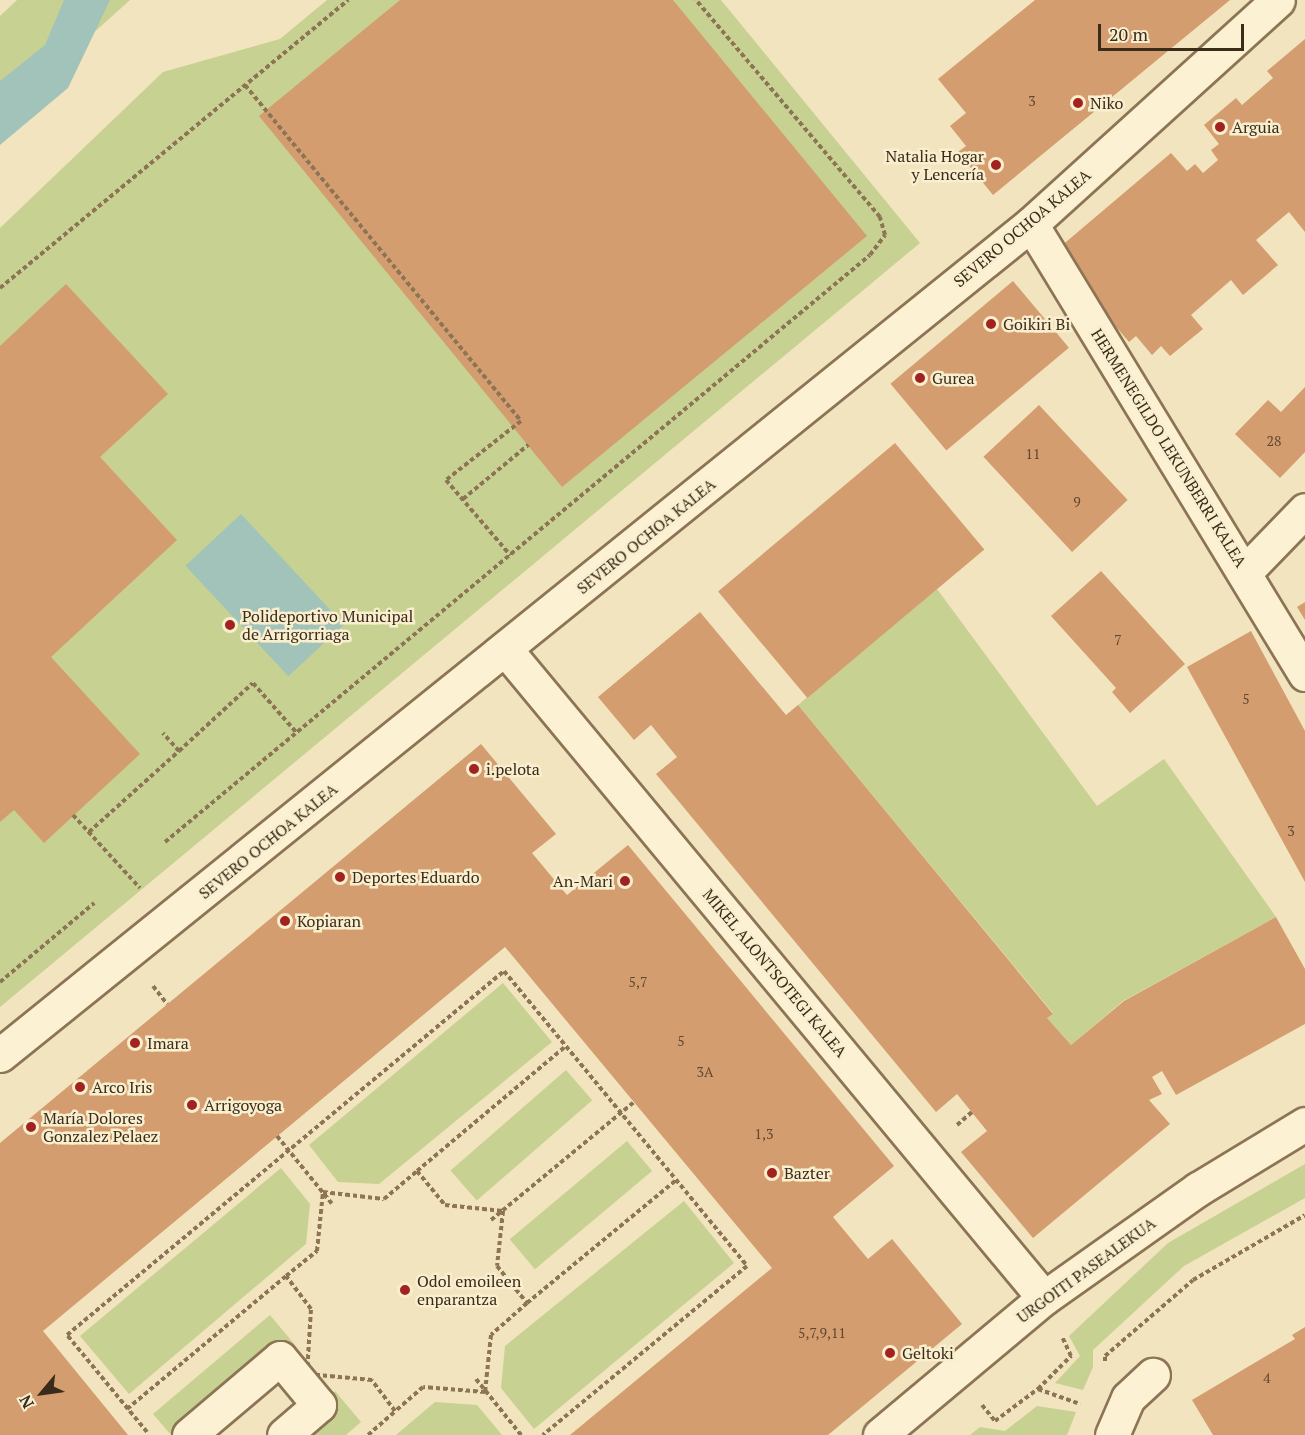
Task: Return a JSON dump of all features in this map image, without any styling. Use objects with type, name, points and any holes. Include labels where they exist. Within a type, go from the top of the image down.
[{"type":"street","name":"SEVERO OCHOA KALEA","points":[[0,1055],[506,650],[1031,224],[1278,0]]},
{"type":"street","name":"HERMENEGILDO LEKUNBERRI KALEA","points":[[1031,224],[1305,674]]},
{"type":"street","points":[[1245,572],[1305,510]]},
{"type":"street","name":"MIKEL ALONTSOTEGI KALEA","points":[[506,650],[1044,1298]]},
{"type":"street","name":"URGOITI PASEALEKUA","points":[[880,1435],[1044,1298],[1198,1189],[1305,1124]]},
{"type":"street","points":[[189,1435],[280,1358],[319,1405],[284,1435]]},
{"type":"street","points":[[1113,1435],[1128,1398],[1153,1375]]},
{"type":"path","points":[[0,288],[348,0]]},
{"type":"path","points":[[165,842],[870,255],[885,235],[880,217],[696,0]]},
{"type":"path","points":[[245,85],[521,420],[446,480],[510,555]]},
{"type":"path","points":[[462,499],[528,445]]},
{"type":"path","points":[[89,832],[253,683],[297,733]]},
{"type":"path","points":[[162,733],[179,751]]},
{"type":"path","points":[[73,815],[169,920]]},
{"type":"path","points":[[0,982],[94,903]]},
{"type":"path","points":[[149,1435],[67,1335],[504,971],[747,1266],[543,1435]]},
{"type":"path","points":[[323,1192],[384,1198],[566,1046]]},
{"type":"path","points":[[491,1220],[634,1102]]},
{"type":"path","points":[[277,1136],[333,1204]]},
{"type":"path","points":[[417,1171],[445,1205],[502,1211]]},
{"type":"path","points":[[485,1392],[490,1335],[676,1180]]},
{"type":"path","points":[[128,1409],[317,1251],[323,1192]]},
{"type":"path","points":[[502,1211],[497,1266],[527,1303]]},
{"type":"path","points":[[1128,1398],[1108,1385],[1105,1356],[1192,1280],[1305,1215]]},
{"type":"path","points":[[286,1276],[310,1309],[307,1374],[372,1380],[394,1412]]},
{"type":"path","points":[[995,1422],[1038,1389],[1071,1356]]},
{"type":"path","points":[[476,1379],[521,1435]]},
{"type":"path","points":[[368,1435],[423,1387],[485,1392]]},
{"type":"green space","points":[[17,0],[130,0],[0,117],[0,16]]},
{"type":"green space","name":"Polideportivo Municipal de Arrigorriaga","points":[[327,0],[721,0],[920,243],[0,1007],[0,228],[163,72],[280,39]]},
{"type":"green space","points":[[937,589],[1097,806],[1164,759],[1276,917],[1123,1001],[1071,1045],[1047,1018],[1053,1013],[798,705]]},
{"type":"green space","points":[[503,983],[552,1042],[379,1184],[338,1182],[309,1145]]},
{"type":"green space","points":[[566,1070],[592,1100],[477,1201],[451,1170]]},
{"type":"green space","points":[[627,1141],[652,1171],[535,1269],[510,1239]]},
{"type":"green space","points":[[1305,1164],[1305,1198],[1184,1266],[1093,1350],[1093,1367],[1083,1390],[1055,1383],[1080,1356],[1069,1336],[1168,1243]]},
{"type":"green space","points":[[281,1168],[310,1204],[306,1244],[129,1394],[80,1336]]},
{"type":"green space","points":[[684,1201],[734,1263],[534,1429],[501,1388],[505,1346]]},
{"type":"green space","points":[[270,1315],[295,1345],[189,1435],[171,1435],[153,1414]]},
{"type":"green space","points":[[335,1391],[361,1422],[346,1435],[284,1435]]},
{"type":"green space","points":[[435,1402],[477,1405],[502,1435],[396,1435]]},
{"type":"green space","points":[[1037,1406],[1076,1412],[1067,1435],[970,1435],[980,1427],[1005,1431]]},
{"type":"water","points":[[64,0],[110,0],[68,88],[0,145],[0,81],[45,45]]},
{"type":"water","points":[[241,514],[344,624],[288,676],[185,566]]},
{"type":"building","points":[[400,0],[673,0],[867,236],[562,487],[259,116]]},
{"type":"building","points":[[1035,0],[1230,0],[993,195],[958,152],[966,146],[950,126],[966,113],[938,79]]},
{"type":"building","points":[[1305,39],[1305,232],[1289,212],[1256,240],[1278,265],[1243,295],[1231,280],[1191,315],[1203,329],[1170,356],[1161,346],[1152,355],[1136,336],[1129,342],[1053,253],[1171,153],[1187,171],[1195,164],[1203,173],[1218,160],[1211,150],[1219,144],[1204,125],[1236,98],[1242,105],[1273,78],[1267,71]]},
{"type":"building","points":[[1013,281],[1069,348],[946,450],[890,384]]},
{"type":"building","points":[[66,284],[168,394],[100,457],[177,540],[51,657],[140,754],[44,843],[14,810],[0,822],[0,346]]},
{"type":"building","points":[[1305,387],[1305,452],[1280,478],[1235,434],[1268,400],[1281,412]]},
{"type":"building","points":[[1039,405],[1128,500],[1072,552],[983,457]]},
{"type":"building","points":[[895,443],[984,549],[807,698],[718,591]]},
{"type":"building","points":[[1101,571],[1185,664],[1130,713],[1112,692],[1116,688],[1051,616]]},
{"type":"building","points":[[1305,602],[1305,620],[1297,607]]},
{"type":"building","points":[[700,612],[786,715],[798,705],[1053,1014],[1047,1018],[1071,1045],[1124,1001],[1276,917],[1305,969],[1305,1024],[1176,1095],[1162,1071],[1152,1077],[1162,1094],[1149,1100],[1170,1124],[1033,1238],[961,1152],[987,1131],[957,1094],[936,1112],[656,774],[677,757],[651,725],[634,740],[598,697]]},
{"type":"building","points":[[1251,631],[1305,731],[1305,882],[1187,667]]},
{"type":"building","points":[[481,744],[556,834],[532,853],[567,895],[628,845],[894,1166],[833,1217],[868,1259],[892,1239],[962,1324],[828,1435],[570,1435],[772,1268],[505,947],[43,1331],[128,1435],[0,1435],[0,1143]]},
{"type":"building","points":[[1305,1327],[1305,1435],[1213,1435],[1192,1400],[1295,1339],[1292,1335]]},
{"type":"place","name":"Niko","points":[[1078,103]]},
{"type":"place","name":"Arguia","points":[[1220,127]]},
{"type":"place","name":"Natalia Hogar y Lencería","points":[[996,165]]},
{"type":"place","name":"Goikiri Bi","points":[[991,324]]},
{"type":"place","name":"Gurea","points":[[920,378]]},
{"type":"place","name":"Polideportivo Municipal de Arrigorriaga","points":[[230,625]]},
{"type":"place","name":"i.pelota","points":[[474,769]]},
{"type":"place","name":"Deportes Eduardo","points":[[340,877]]},
{"type":"place","name":"An-Mari","points":[[625,881]]},
{"type":"place","name":"Kopiaran","points":[[285,921]]},
{"type":"place","name":"Imara","points":[[135,1043]]},
{"type":"place","name":"Arco Iris","points":[[80,1087]]},
{"type":"place","name":"Arrigoyoga","points":[[192,1105]]},
{"type":"place","name":"María Dolores Gonzalez Pelaez","points":[[31,1127]]},
{"type":"place","name":"Bazter","points":[[772,1173]]},
{"type":"place","name":"Odol emoileen enparantza","points":[[405,1290]]},
{"type":"place","name":"Geltoki","points":[[890,1353]]}]
